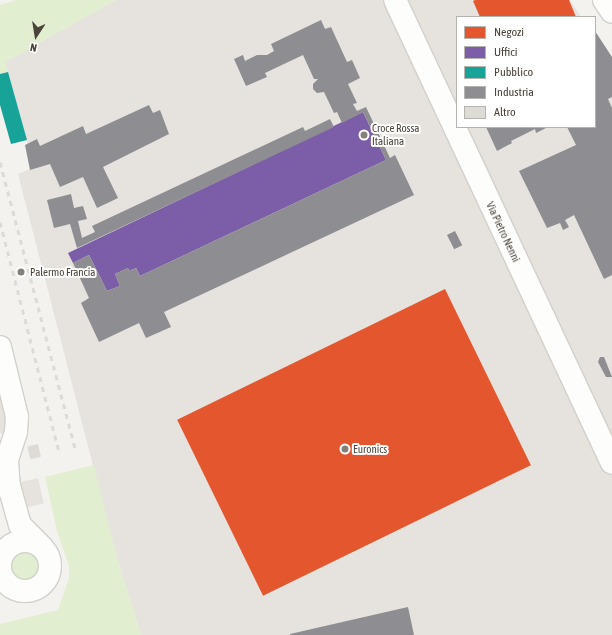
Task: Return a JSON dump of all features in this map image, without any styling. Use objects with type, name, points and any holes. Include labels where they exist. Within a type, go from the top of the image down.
[{"type":"street","name":"Via Pietro Nenni","points":[[395,0],[612,463]]},
{"type":"street","points":[[604,0],[612,12]]},
{"type":"street","points":[[0,347],[17,417],[16,432],[7,460],[9,490]]},
{"type":"street","points":[[0,455],[14,513],[15,528],[0,564],[6,587],[37,588],[48,577],[50,560],[42,547],[25,532],[14,513]]},
{"type":"street","points":[[6,550],[23,541],[35,543],[42,547]]},
{"type":"shaded area","points":[[116,0],[570,0],[580,16],[456,16],[456,128],[596,128],[612,66],[612,635],[141,635],[115,551],[18,174],[30,169],[27,140],[5,62]]},
{"type":"shaded area","points":[[0,373],[10,414],[6,434],[0,433]]},
{"type":"shaded area","points":[[38,478],[44,503],[23,508],[18,483]]},
{"type":"shaded area","points":[[557,510],[581,561],[457,618],[434,567]]},
{"type":"green space","points":[[16,0],[116,0],[5,62],[8,72],[0,74],[0,5]]},
{"type":"green space","points":[[94,465],[115,551],[141,635],[0,635],[0,624],[58,610],[69,578],[69,566],[57,531],[45,477]]},
{"type":"green space","points":[[26,551],[37,555],[41,566],[37,577],[26,581],[15,577],[11,566],[15,555]]},
{"type":"building: Negozi","points":[[569,0],[576,16],[480,16],[473,1]]},
{"type":"building: Negozi","points":[[445,289],[531,465],[263,596],[177,420]]},
{"type":"building: Uffici","points":[[363,112],[386,160],[140,276],[136,268],[129,271],[128,268],[115,274],[120,286],[107,291],[89,255],[73,263],[68,253]]},
{"type":"building: Pubblico","points":[[8,72],[27,140],[11,144],[0,105],[0,74]]},
{"type":"building: Industria","points":[[321,20],[325,29],[331,27],[347,62],[352,60],[360,78],[348,84],[357,103],[353,104],[357,111],[366,107],[390,158],[395,155],[414,195],[164,312],[171,327],[146,338],[139,323],[99,342],[81,303],[89,298],[73,263],[89,255],[107,291],[120,286],[115,274],[128,268],[129,271],[136,268],[140,276],[386,160],[363,112],[342,123],[337,112],[334,113],[324,92],[317,93],[313,89],[313,84],[318,79],[314,79],[303,55],[265,73],[267,77],[246,86],[234,59],[243,55],[245,61],[257,55],[267,55],[274,51],[271,44]]},
{"type":"building: Industria","points":[[596,33],[612,57],[612,97],[608,99],[612,108],[612,275],[604,279],[574,215],[565,220],[569,227],[563,230],[560,223],[547,228],[519,171],[576,145],[568,128],[596,128]]},
{"type":"building: Industria","points":[[149,105],[153,113],[160,110],[169,134],[103,167],[118,198],[97,208],[83,177],[60,187],[50,164],[30,170],[25,145],[37,139],[40,146],[83,126],[86,134]]},
{"type":"building: Industria","points":[[330,119],[334,127],[77,248],[70,224],[54,228],[47,200],[71,194],[74,208],[83,206],[87,219],[78,221],[82,238],[95,232],[92,226],[303,127],[305,131]]},
{"type":"building: Industria","points":[[486,128],[546,128],[536,133],[535,129],[511,141],[512,143],[497,151]]},
{"type":"building: Industria","points":[[455,231],[462,245],[454,249],[447,235]]},
{"type":"building: Industria","points":[[600,357],[604,357],[612,377],[606,377],[598,362]]},
{"type":"building: Industria","points":[[408,607],[414,635],[290,635],[290,634]]},
{"type":"building: Altro","points":[[38,444],[41,457],[30,459],[27,446]]},
{"type":"railway","points":[[0,162],[75,448]]},
{"type":"railway","points":[[0,222],[59,452]]},
{"type":"place","name":"Croce Rossa Italiana","points":[[364,135]]},
{"type":"place","name":"Palermo Francia","points":[[21,272]]},
{"type":"place","name":"Euronics","points":[[345,449]]}]
